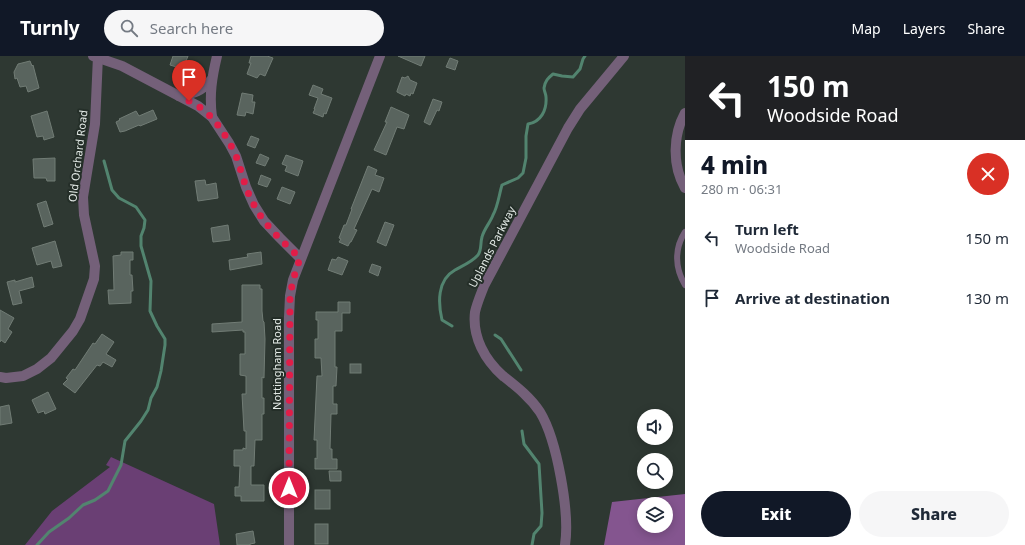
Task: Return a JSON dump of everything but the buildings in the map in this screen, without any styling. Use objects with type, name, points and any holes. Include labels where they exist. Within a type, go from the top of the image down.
[{"type":"street","points":[[212,117],[210,104],[211,80],[217,56]]},
{"type":"street","name":"Nottingham Road","points":[[289,545],[290,296],[300,258],[380,56]]},
{"type":"street","name":"Uplands Parkway","points":[[565,545],[567,527],[564,498],[549,432],[541,414],[532,401],[491,364],[477,339],[475,312],[484,286],[568,128],[580,109],[624,56]]},
{"type":"street","points":[[96,57],[122,66],[198,106],[212,117],[236,156],[246,187],[254,205],[264,221],[300,258]]},
{"type":"street","name":"Old Orchard Road","points":[[0,377],[6,378],[23,376],[37,369],[51,358],[73,331],[80,319],[94,279],[95,266],[84,215],[83,197],[95,124],[96,57]]},
{"type":"street","points":[[179,96],[194,93],[203,89],[211,80]]},
{"type":"street","points":[[685,113],[679,127],[676,148],[678,171],[685,188]]},
{"type":"lane","points":[[685,232],[679,244],[677,262],[685,285]]},
{"type":"shaded area","points":[[111,457],[214,504],[220,545],[25,545],[52,511],[110,467],[106,465]]},
{"type":"shaded area","points":[[685,494],[685,545],[604,545],[612,502],[637,499],[637,533],[673,533],[673,497],[658,497]]},
{"type":"waterway","points":[[452,326],[442,320],[440,306],[440,292],[442,286],[449,274],[470,262],[478,255],[483,234],[495,212],[502,185],[518,178],[523,173],[526,158],[526,136],[528,124],[533,123],[540,118],[544,111],[546,102],[544,88],[545,83],[553,74],[573,77],[580,69],[585,56]]},
{"type":"waterway","points":[[37,545],[49,532],[69,518],[83,505],[95,500],[108,491],[121,465],[125,441],[148,410],[151,398],[157,387],[161,371],[165,339],[150,311],[151,281],[141,246],[141,236],[145,220],[136,207],[119,198],[112,190],[104,161]]},
{"type":"waterway","points":[[495,335],[501,339],[521,370]]},
{"type":"waterway","points":[[522,431],[524,444],[539,464],[542,513],[541,526],[534,534],[532,545]]},
{"type":"route","points":[[189,101],[212,117],[236,156],[246,187],[254,205],[264,221],[300,258],[293,280],[290,296],[289,316],[289,488]]}]
